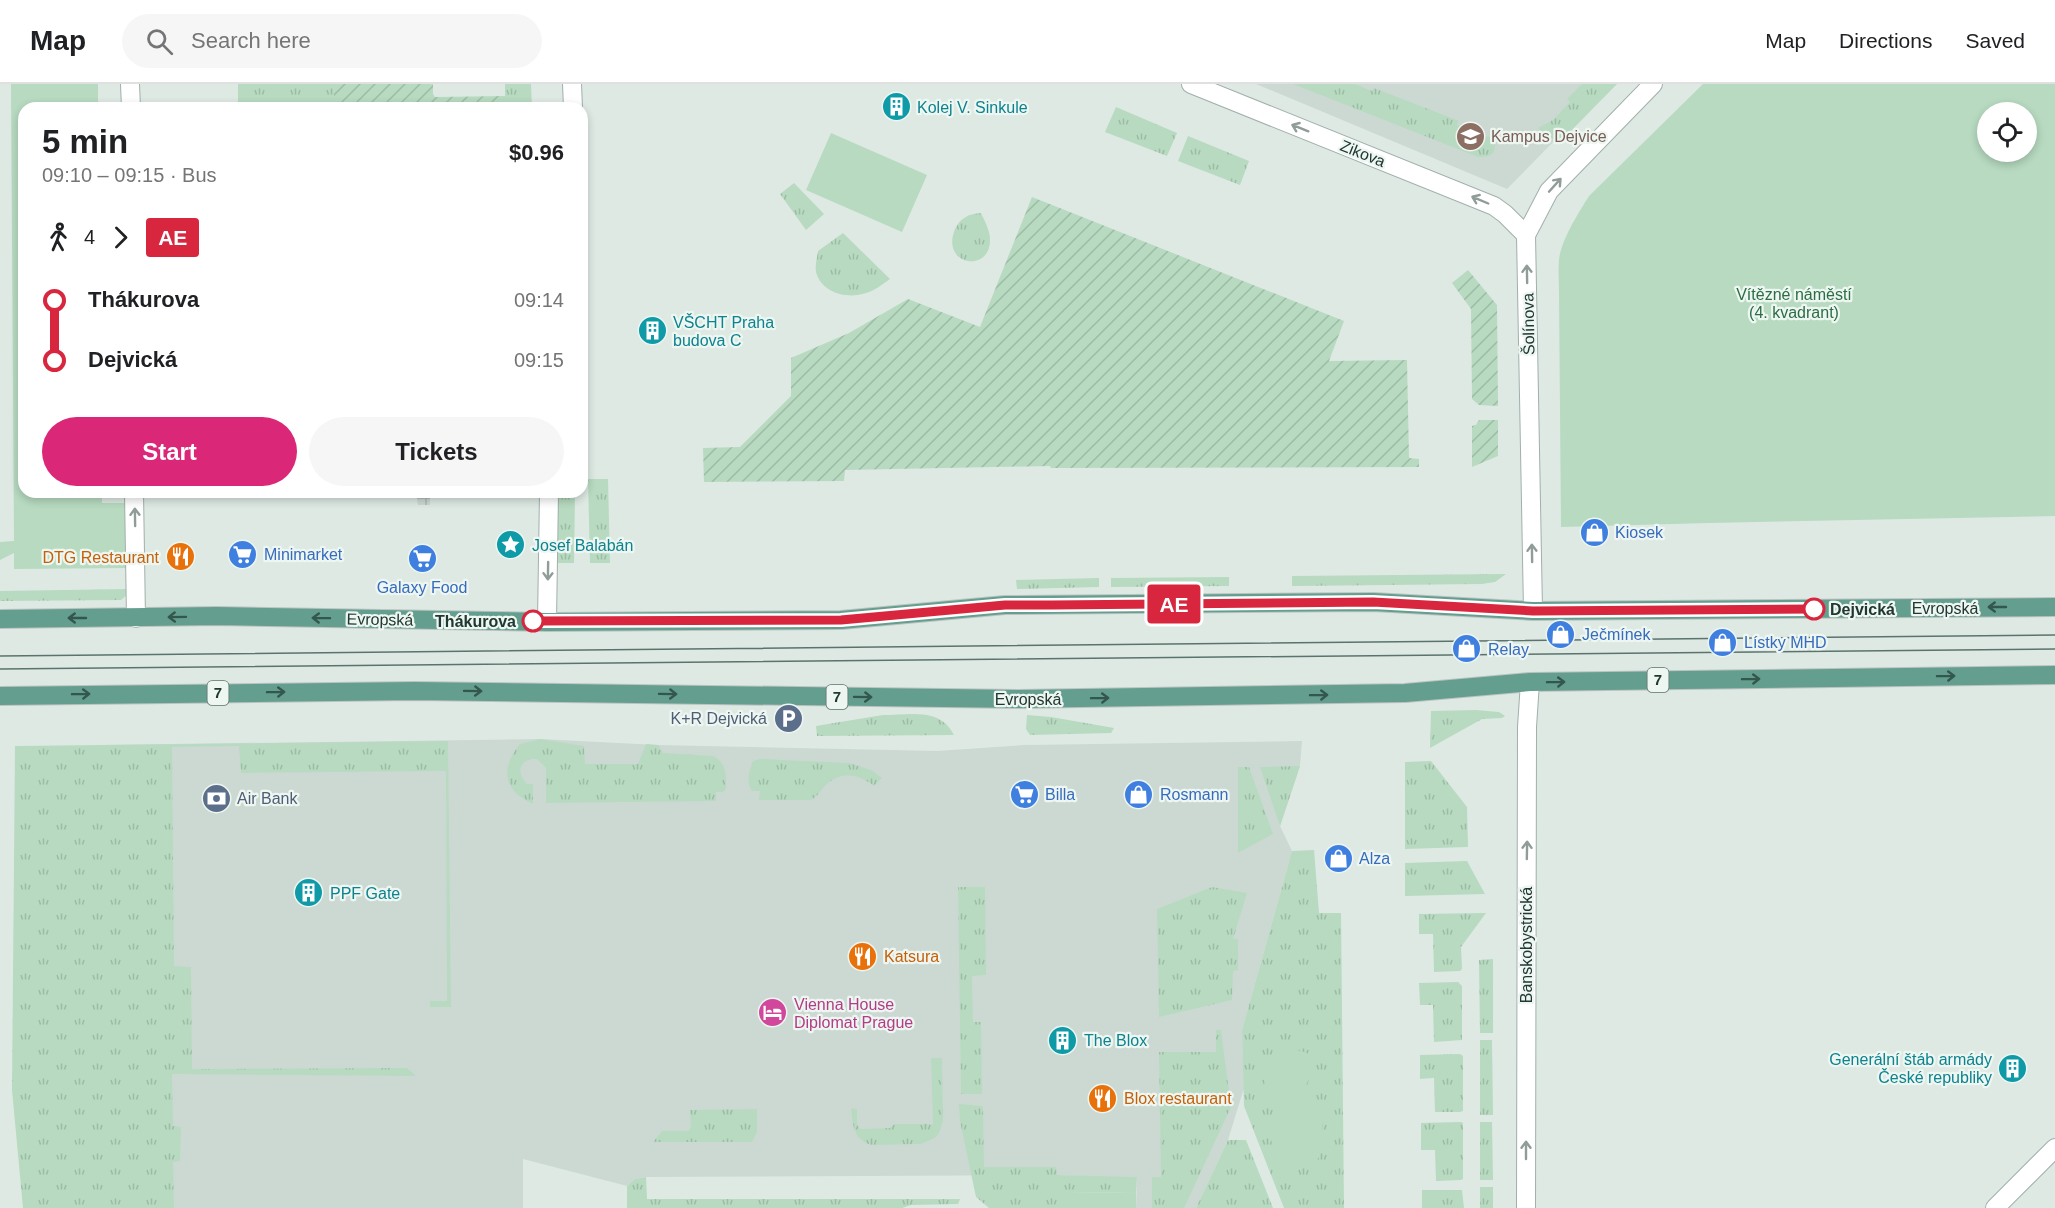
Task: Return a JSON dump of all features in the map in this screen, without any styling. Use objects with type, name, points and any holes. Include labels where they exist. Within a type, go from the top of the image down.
[{"type":"main road","name":"Evropská","points":[[0,619],[218,616],[547,622],[841,620],[1005,605],[1373,602],[1533,611],[2055,607]]},
{"type":"main road","name":"Evropská","points":[[0,696],[414,691],[1018,699],[1405,693],[1530,682],[2055,675]]},
{"type":"street","points":[[130,84],[131,102]]},
{"type":"street","points":[[572,84],[573,102]]},
{"type":"street","name":"Zikova","points":[[1191,84],[1494,206],[1526,235]]},
{"type":"street","name":"Šolínova","points":[[1533,611],[1526,235],[1550,191],[1653,84]]},
{"type":"street","points":[[135,498],[136,618]]},
{"type":"street","points":[[547,622],[549,498]]},
{"type":"street","name":"Banskobystrická","points":[[1526,1208],[1527,727],[1530,682]]},
{"type":"street","points":[[1995,1208],[2055,1148]]},
{"type":"shaded area","name":"Kampus Dejvice","points":[[1256,84],[1610,84],[1507,189]]},
{"type":"shaded area","points":[[417,498],[430,498],[430,505],[418,505]]},
{"type":"shaded area","points":[[540,739],[658,745],[937,751],[1025,745],[1302,741],[1300,766],[1280,826],[1292,851],[1242,1030],[1244,1088],[1228,1140],[1196,1208],[1136,1208],[1137,1178],[1057,1175],[646,1177],[635,1179],[627,1186],[523,1159],[523,1208],[104,1208],[99,745]]},
{"type":"green space","points":[[11,84],[98,84],[98,102],[18,102],[18,498],[102,498],[102,503],[128,503],[129,568],[14,569],[14,553],[0,560],[0,542],[14,541]]},
{"type":"green space","points":[[238,84],[334,84],[334,102],[238,102]]},
{"type":"green space","points":[[334,84],[433,84],[435,97],[505,96],[505,102],[334,102]]},
{"type":"green space","points":[[505,84],[531,84],[532,102],[505,102]]},
{"type":"green space","points":[[1293,84],[1355,84],[1372,91],[1374,88],[1459,121],[1457,125],[1479,136],[1496,137],[1493,153],[1478,157]]},
{"type":"green space","points":[[1582,84],[1617,84],[1563,139],[1552,139],[1546,136],[1538,128],[1553,120],[1570,102],[1567,99]]},
{"type":"green space","name":"Vítězné náměstí (4. kvadrant)","points":[[1703,84],[2055,84],[2055,516],[1561,527],[1559,260],[1560,252],[1589,196]]},
{"type":"green space","points":[[1116,107],[1177,133],[1167,156],[1105,132]]},
{"type":"green space","points":[[831,133],[927,175],[902,232],[806,190]]},
{"type":"green space","points":[[1188,136],[1249,161],[1240,185],[1178,161]]},
{"type":"green space","points":[[794,183],[824,214],[806,230],[780,194]]},
{"type":"green space","points":[[1032,197],[1344,321],[1329,361],[1407,360],[1409,458],[1419,459],[1419,467],[1051,468],[1050,466],[845,470],[844,481],[704,482],[703,448],[740,447],[791,396],[791,358],[849,333],[908,299],[980,327]]},
{"type":"green space","points":[[981,213],[989,233],[988,251],[982,258],[967,261],[954,251],[952,241],[955,229],[966,217]]},
{"type":"green space","points":[[843,233],[890,279],[872,291],[859,295],[845,295],[825,287],[816,272],[818,251]]},
{"type":"green space","points":[[1468,270],[1497,305],[1498,406],[1479,405],[1472,399],[1471,309],[1452,283]]},
{"type":"green space","points":[[1479,420],[1498,420],[1498,456],[1472,467],[1472,426],[1476,425]]},
{"type":"green space","points":[[588,479],[608,479],[610,563],[590,563]]},
{"type":"green space","points":[[556,498],[575,498],[574,563],[558,563]]},
{"type":"green space","points":[[1506,574],[1495,582],[1482,584],[1292,586],[1292,576]]},
{"type":"green space","points":[[1229,577],[1229,586],[1111,587],[1111,578]]},
{"type":"green space","points":[[1099,578],[1099,587],[1017,589],[1016,580]]},
{"type":"green space","points":[[129,589],[128,594],[121,600],[0,601],[0,591]]},
{"type":"green space","points":[[1431,711],[1499,712],[1505,716],[1482,719],[1430,748]]},
{"type":"green space","points":[[883,715],[933,716],[948,726],[954,735],[817,736],[816,726]]},
{"type":"green space","points":[[1027,715],[1114,728],[1111,733],[1030,735],[1026,729]]},
{"type":"green space","points":[[540,739],[584,746],[585,764],[638,764],[646,744],[658,745],[663,753],[713,756],[723,766],[726,774],[726,789],[723,792],[716,792],[716,801],[546,803],[546,768],[537,759],[531,759],[523,763],[520,771],[527,784],[533,784],[533,804],[523,799],[510,786],[507,770],[520,744]]},
{"type":"green space","points":[[448,741],[451,1007],[430,1007],[430,1001],[447,1001],[446,771],[241,773],[239,746],[172,747],[174,966],[191,967],[192,1069],[407,1068],[416,1076],[172,1074],[173,1126],[181,1127],[180,1161],[173,1162],[174,1208],[23,1208],[12,1090],[15,746]]},
{"type":"green space","points":[[760,759],[849,763],[871,770],[882,778],[874,786],[856,777],[843,776],[831,781],[811,800],[759,800],[760,791],[752,791],[750,788],[749,772],[753,761]]},
{"type":"green space","points":[[1431,761],[1467,807],[1468,847],[1405,849],[1405,762]]},
{"type":"green space","points":[[1300,766],[1280,826],[1260,767]]},
{"type":"green space","points":[[1238,767],[1249,767],[1273,834],[1238,853]]},
{"type":"green space","points":[[1314,850],[1319,913],[1341,913],[1344,1208],[1284,1208],[1244,1106],[1242,1030],[1292,851]]},
{"type":"green space","points":[[1467,861],[1485,894],[1405,896],[1405,863]]},
{"type":"green space","points":[[958,887],[985,887],[986,975],[972,976],[973,1022],[981,1022],[982,1094],[961,1094]]},
{"type":"green space","points":[[1212,887],[1247,893],[1233,939],[1238,939],[1238,970],[1233,971],[1232,1000],[1159,1017],[1157,909]]},
{"type":"green space","points":[[1486,913],[1461,947],[1462,969],[1434,972],[1433,934],[1419,934],[1419,914]]},
{"type":"green space","points":[[1493,959],[1493,1033],[1480,1033],[1479,960]]},
{"type":"green space","points":[[1458,982],[1462,986],[1462,1040],[1434,1042],[1433,1005],[1420,1005],[1419,983]]},
{"type":"green space","points":[[1216,1030],[1221,1030],[1231,1107],[1184,1208],[1152,1208],[1152,1177],[1161,1177],[1159,1052],[1216,1052]]},
{"type":"green space","points":[[1480,1040],[1492,1040],[1493,1115],[1480,1115]]},
{"type":"green space","points":[[1286,1049],[1312,1056],[1315,1064],[1305,1088],[1320,1109],[1322,1148],[1316,1161],[1304,1167],[1293,1168],[1284,1164],[1278,1158],[1271,1140],[1274,1110],[1264,1088],[1266,1073],[1277,1051]]},
{"type":"green space","points":[[1460,1054],[1463,1056],[1463,1111],[1435,1112],[1434,1078],[1420,1079],[1420,1055]]},
{"type":"green space","points":[[931,1058],[942,1058],[943,1121],[935,1138],[921,1144],[871,1145],[861,1139],[855,1131],[851,1108],[857,1109],[857,1125],[861,1129],[890,1128],[894,1124],[933,1124]]},
{"type":"green space","points":[[959,1104],[983,1106],[984,1167],[1056,1167],[1057,1175],[1137,1177],[1136,1192],[1067,1193],[1067,1208],[989,1208],[976,1197],[960,1121]]},
{"type":"green space","points":[[757,1109],[757,1132],[752,1142],[653,1142],[662,1131],[688,1131],[691,1127],[690,1110]]},
{"type":"green space","points":[[1480,1122],[1492,1122],[1493,1180],[1480,1180]]},
{"type":"green space","points":[[1421,1123],[1463,1123],[1463,1179],[1436,1181],[1435,1150],[1421,1150]]},
{"type":"green space","points":[[1228,1140],[1246,1140],[1273,1208],[1196,1208]]},
{"type":"green space","points":[[646,1177],[647,1199],[960,1199],[958,1204],[911,1205],[902,1208],[627,1208],[627,1186],[635,1179]]},
{"type":"green space","points":[[1480,1187],[1493,1187],[1493,1208],[1480,1208]]},
{"type":"green space","points":[[1422,1190],[1462,1190],[1464,1208],[1422,1208]]},
{"type":"green space","points":[[1136,1192],[1136,1208],[1067,1208],[1067,1193]]},
{"type":"tram line","points":[[0,656],[2055,635]]},
{"type":"tram line","points":[[0,669],[2055,649]]},
{"type":"bus line","name":"AE","points":[[533,621],[841,620],[1005,605],[1373,602],[1533,611],[1814,609]]},
{"type":"place","name":"Kolej V. Sinkule","points":[[896,107]]},
{"type":"place","name":"Kampus Dejvice","points":[[1470,136]]},
{"type":"place","name":"VŠCHT Praha budova C","points":[[652,331]]},
{"type":"place","name":"Kiosek","points":[[1594,532]]},
{"type":"place","name":"Josef Balabán","points":[[511,545]]},
{"type":"place","name":"Minimarket","points":[[243,554]]},
{"type":"place","name":"DTG Restaurant","points":[[180,557]]},
{"type":"place","name":"Galaxy Food","points":[[422,559]]},
{"type":"place","name":"Dejvická","points":[[1814,609]]},
{"type":"place","name":"Thákurova","points":[[533,621]]},
{"type":"place","name":"Ječmínek","points":[[1561,634]]},
{"type":"place","name":"Lístky MHD","points":[[1723,642]]},
{"type":"place","name":"Relay","points":[[1467,649]]},
{"type":"place","name":"K+R Dejvická","points":[[788,718]]},
{"type":"place","name":"Billa","points":[[1024,794]]},
{"type":"place","name":"Rosmann","points":[[1139,794]]},
{"type":"place","name":"Air Bank","points":[[216,798]]},
{"type":"place","name":"Alza","points":[[1338,858]]},
{"type":"place","name":"PPF Gate","points":[[309,893]]},
{"type":"place","name":"Katsura","points":[[863,956]]},
{"type":"place","name":"Vienna House Diplomat Prague","points":[[773,1013]]},
{"type":"place","name":"The Blox","points":[[1063,1040]]},
{"type":"place","name":"Generální štáb armády České republiky","points":[[2013,1068]]},
{"type":"place","name":"Blox restaurant","points":[[1103,1098]]}]
